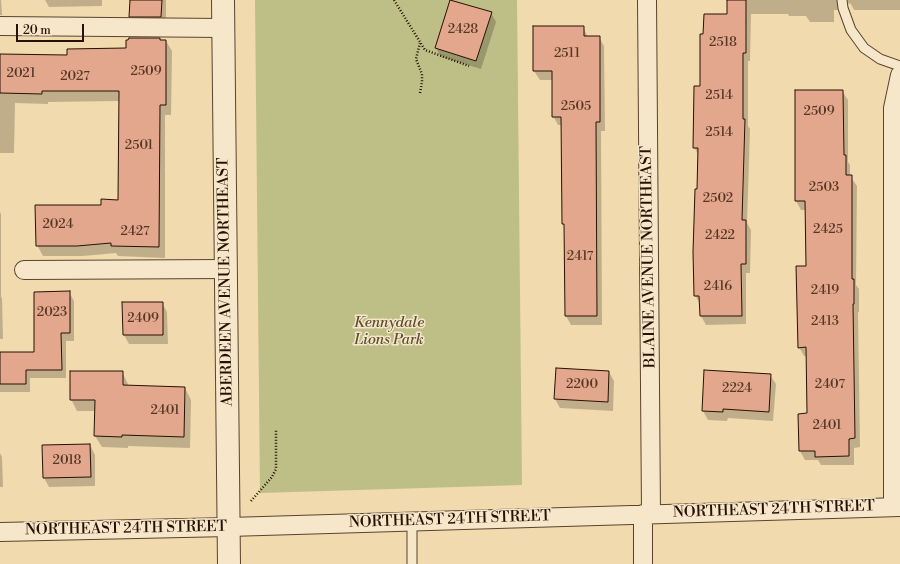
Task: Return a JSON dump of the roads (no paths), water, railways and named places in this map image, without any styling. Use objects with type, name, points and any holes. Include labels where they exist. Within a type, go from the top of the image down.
[{"type":"street","name":"ABERDEEN AVENUE NORTHEAST","points":[[223,0],[229,564]]},
{"type":"street","name":"BLAINE AVENUE NORTHEAST","points":[[643,564],[647,514],[647,0]]},
{"type":"street","points":[[0,26],[223,28]]},
{"type":"street","points":[[897,507],[893,108],[900,74]]},
{"type":"street","points":[[24,270],[226,269]]},
{"type":"street","name":"NORTHEAST 24TH STREET","points":[[0,532],[229,527],[897,507]]},
{"type":"lane","points":[[842,0],[843,8],[852,30],[864,48],[880,59],[900,66]]},
{"type":"lane","points":[[412,521],[412,564]]},
{"type":"park label","name":"Kennydale Lions Park","points":[[389,332]]}]
